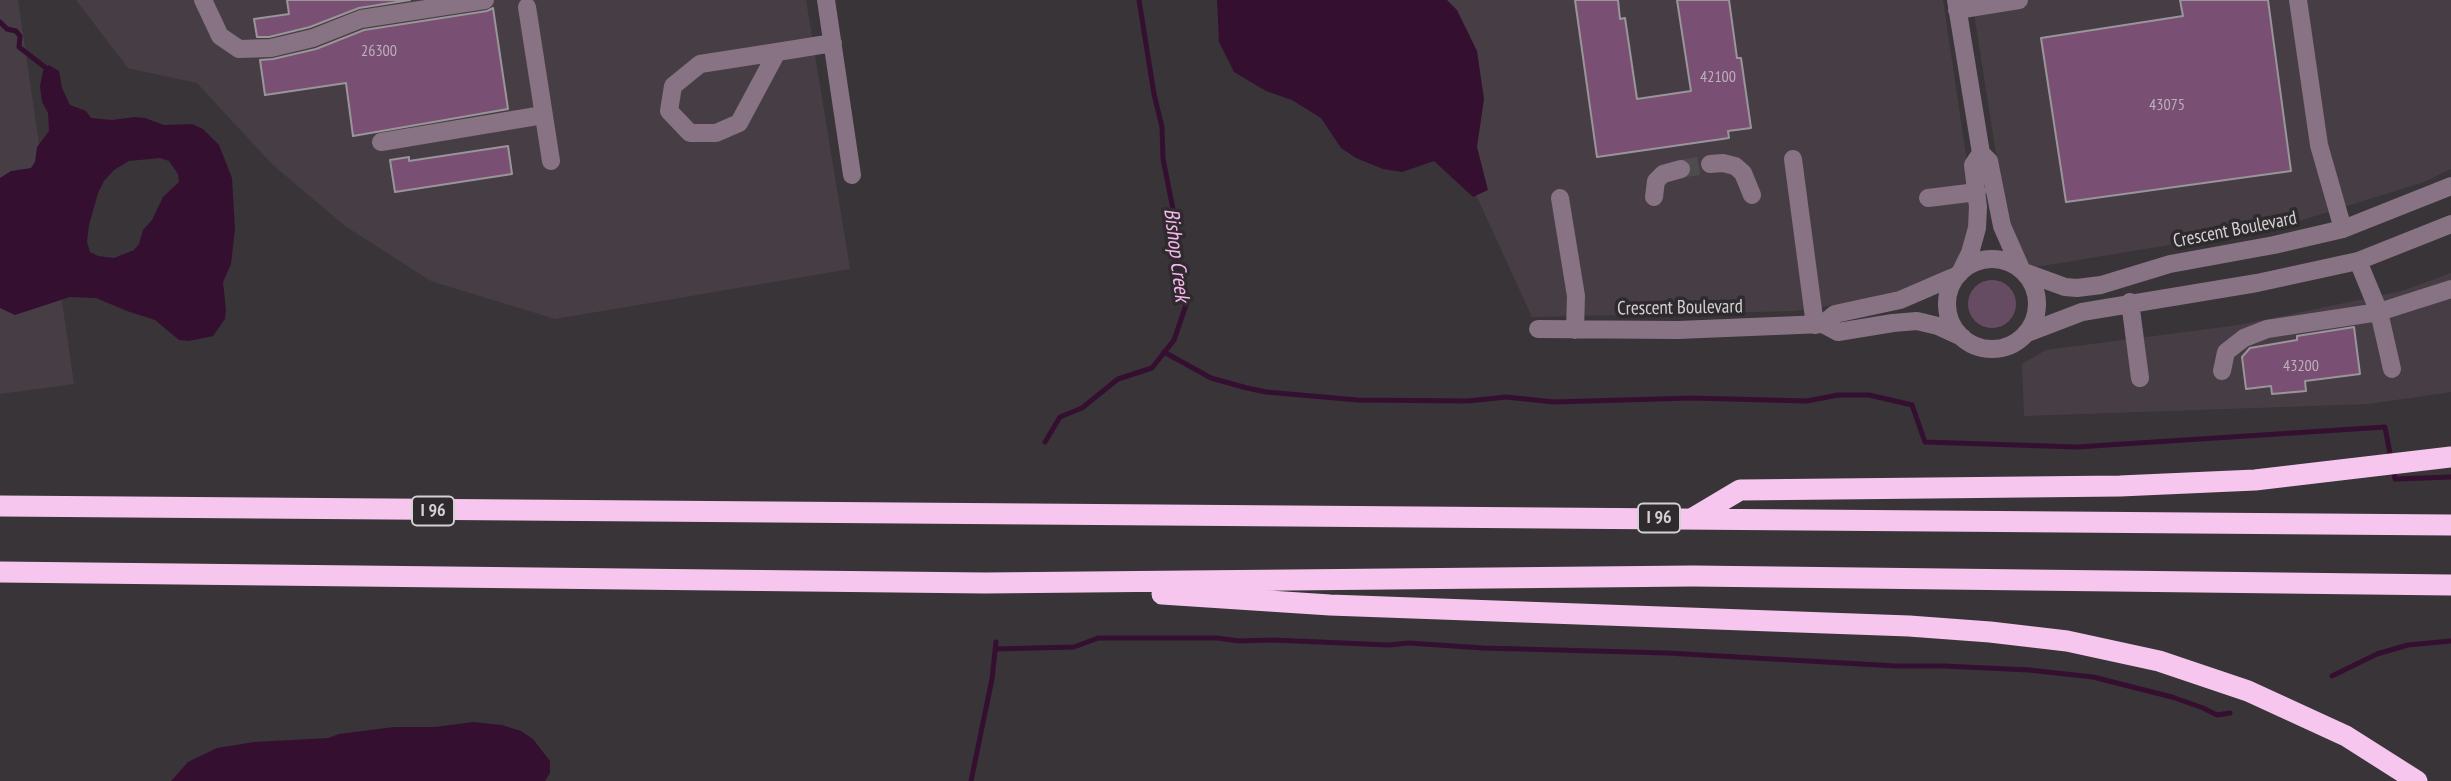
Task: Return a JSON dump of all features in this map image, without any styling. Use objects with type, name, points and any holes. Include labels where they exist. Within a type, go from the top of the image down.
[{"type":"highway","points":[[1693,518],[1740,490],[2134,486],[2255,480],[2451,457]]},
{"type":"highway","name":"I 96","points":[[0,506],[2451,525]]},
{"type":"highway","points":[[0,572],[985,583],[1693,576],[2451,585]]},
{"type":"highway","points":[[985,583],[1330,604],[1909,626],[2067,641],[2159,661],[2248,691],[2346,736],[2417,781]]},
{"type":"street","points":[[203,0],[220,36],[239,49],[271,48],[313,38],[361,19],[485,0]]},
{"type":"street","points":[[826,0],[852,175]]},
{"type":"street","points":[[2019,0],[1957,5],[1981,153],[1989,162],[2002,226],[2022,271]]},
{"type":"street","points":[[2298,0],[2319,145],[2343,229]]},
{"type":"street","points":[[527,2],[551,161]]},
{"type":"street","points":[[777,52],[739,123],[716,134],[690,133],[669,111],[673,86],[700,64],[832,43]]},
{"type":"street","points":[[381,142],[543,116]]},
{"type":"street","points":[[1958,274],[1978,262],[1989,260],[2011,263],[2022,271],[2031,281],[2037,302],[2033,324],[2027,333],[2018,341],[1995,349],[1972,344],[1953,327],[1948,314],[1947,300],[1951,287],[1974,243],[1978,217],[1973,164],[1981,153]]},
{"type":"street","points":[[1793,159],[1819,325]]},
{"type":"street","points":[[1710,164],[1735,166],[1743,173],[1752,195]]},
{"type":"street","points":[[1654,197],[1656,181],[1663,174],[1681,169]]},
{"type":"street","name":"Crescent Boulevard","points":[[2022,271],[2065,288],[2088,287],[2171,264],[2274,246],[2343,229],[2451,187]]},
{"type":"street","points":[[1928,198],[1977,192]]},
{"type":"street","points":[[1560,198],[1576,296],[1576,330]]},
{"type":"street","points":[[2395,246],[2446,216],[2451,210]]},
{"type":"street","points":[[2027,333],[2065,317],[2130,302],[2244,286],[2358,261],[2451,224]]},
{"type":"street","points":[[2358,261],[2379,312],[2392,369]]},
{"type":"street","name":"Crescent Boulevard","points":[[1819,325],[1835,314],[1900,300],[1958,274]]},
{"type":"street","points":[[2222,372],[2225,352],[2244,338],[2267,329],[2379,312],[2451,289]]},
{"type":"street","points":[[2130,302],[2140,378]]},
{"type":"street","name":"Crescent Boulevard","points":[[1538,329],[1819,325],[1838,332],[1917,321],[1938,326],[1962,337]]},
{"type":"shaded area","points":[[0,0],[18,0],[74,384],[0,394]]},
{"type":"shaded area","points":[[76,0],[806,0],[850,269],[555,319],[431,281],[345,226],[272,164],[197,83],[128,68]]},
{"type":"shaded area","points":[[1217,0],[1447,0],[1457,10],[1477,51],[1484,99],[1477,147],[1488,190],[1473,197],[1434,161],[1402,172],[1383,169],[1356,158],[1341,148],[1321,118],[1292,100],[1266,91],[1234,72],[1219,42]]},
{"type":"shaded area","points":[[1365,0],[1943,0],[1970,183],[1971,216],[1967,244],[1953,266],[1923,285],[1873,299],[1795,311],[1532,317],[1456,151]]},
{"type":"shaded area","points":[[1972,0],[2451,0],[2451,169],[2424,182],[2283,226],[2036,267],[2012,256]]},
{"type":"shaded area","points":[[49,65],[59,71],[62,88],[70,105],[86,111],[91,118],[112,120],[135,117],[164,125],[192,124],[203,129],[219,145],[232,178],[235,229],[231,264],[223,282],[225,319],[213,336],[189,341],[179,340],[155,320],[96,298],[70,297],[15,315],[0,308],[0,178],[11,171],[31,168],[35,162],[37,147],[49,131],[48,113],[42,102],[40,86],[43,71]],"holes":[[[160,158],[169,161],[178,174],[179,182],[163,197],[134,250],[114,258],[90,252],[87,242],[89,225],[104,181],[114,170],[129,161]]]},
{"type":"shaded area","points":[[2451,273],[2451,392],[2368,404],[2024,416],[2022,364],[2046,350],[2239,325],[2402,291]]},
{"type":"shaded area","points":[[1992,280],[2009,287],[2016,304],[2009,321],[1992,328],[1975,321],[1968,304],[1975,287]]},
{"type":"shaded area","points":[[473,722],[502,725],[521,731],[533,739],[550,761],[550,773],[545,781],[171,781],[188,762],[217,748],[254,742],[328,738],[339,734],[394,727],[435,727]]},
{"type":"building","points":[[287,0],[410,0],[359,8],[310,27],[269,37],[257,37],[254,19],[289,14]]},
{"type":"building","points":[[1575,0],[1618,0],[1620,19],[1625,18],[1637,99],[1691,91],[1677,0],[1729,0],[1751,128],[1728,131],[1729,138],[1597,157]]},
{"type":"building","points":[[2180,0],[2268,0],[2291,171],[2066,202],[2041,38],[2183,16]]},
{"type":"building","points":[[493,8],[508,109],[353,136],[346,83],[265,95],[260,60],[316,49],[364,30]]},
{"type":"building","points":[[508,146],[512,174],[395,192],[390,160],[409,157],[409,161]]},
{"type":"building","points":[[2354,327],[2360,374],[2305,381],[2306,391],[2272,394],[2271,386],[2246,389],[2242,357],[2250,348],[2297,340],[2297,336]]},
{"type":"waterway","name":"Bishop Creek","points":[[1045,442],[1060,417],[1082,408],[1118,379],[1152,368],[1174,340],[1186,305],[1163,159],[1162,127],[1139,0]]},
{"type":"waterway","points":[[0,22],[7,29],[16,31],[20,36],[19,47],[46,68]]},
{"type":"waterway","points":[[1164,352],[1211,378],[1247,388],[1358,400],[1468,401],[1506,397],[1554,402],[1691,398],[1807,401],[1838,395],[1869,395],[1912,405],[1925,442],[2077,447],[2385,427],[2391,459]]},
{"type":"waterway","points":[[2393,469],[2395,479],[2451,477]]},
{"type":"waterway","points":[[995,649],[1074,647],[1098,638],[1217,638],[1239,641],[1389,645],[1409,643],[1483,648],[1667,653],[1896,666],[2029,670],[2093,677],[2172,697],[2217,715],[2230,713]]},
{"type":"waterway","points":[[2332,676],[2377,654],[2408,645],[2451,641]]},
{"type":"waterway","name":"Bishop Creek","points":[[971,781],[992,679],[996,642]]},
{"type":"tunnel","points":[[1681,169],[1710,164]]}]
